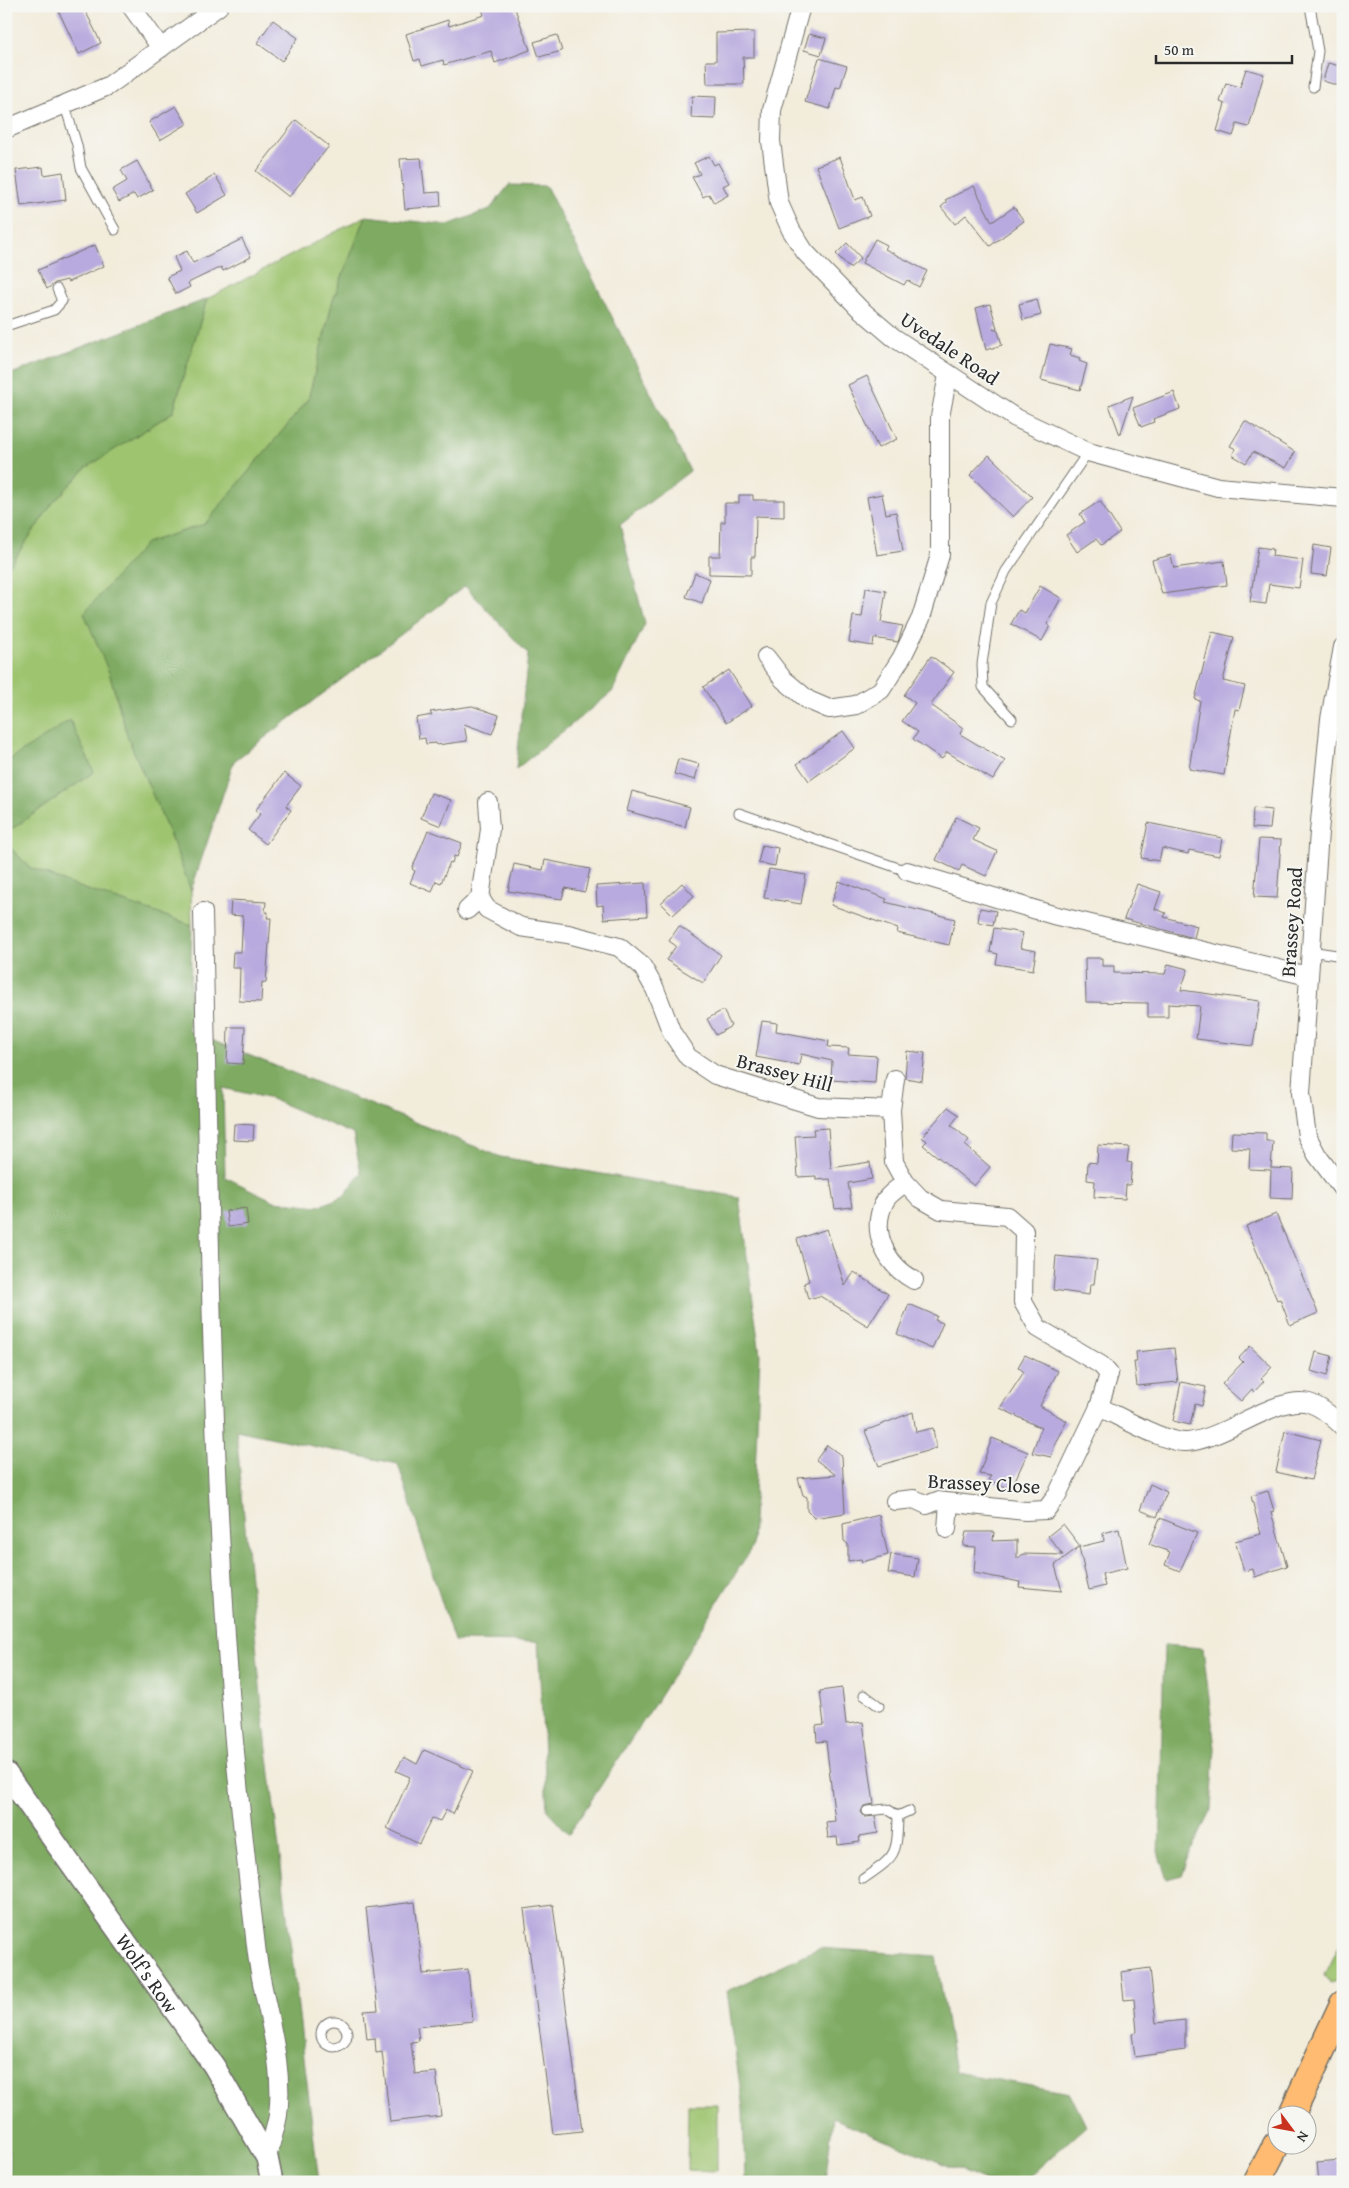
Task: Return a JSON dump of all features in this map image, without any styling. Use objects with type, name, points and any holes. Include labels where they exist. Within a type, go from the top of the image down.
[{"type":"main road","points":[[1296,2106],[1343,2004]]},
{"type":"main road","points":[[1257,2182],[1270,2156]]},
{"type":"street","points":[[131,6],[161,48]]},
{"type":"street","points":[[6,129],[65,106],[108,86],[219,6]]},
{"type":"street","name":"Uvedale Road","points":[[801,6],[772,110],[771,141],[779,203],[791,230],[819,269],[859,308],[893,337],[1014,417],[1088,452],[1218,487],[1343,498]]},
{"type":"street","points":[[766,657],[783,680],[808,700],[829,709],[856,705],[881,690],[902,657],[921,618],[940,555],[940,417],[948,374]]},
{"type":"street","name":"Brassey Road","points":[[1343,647],[1320,823],[1308,976],[1302,1093],[1307,1136],[1317,1155],[1343,1190]]},
{"type":"street","points":[[467,910],[480,898],[490,829],[488,802]]},
{"type":"street","points":[[907,871],[1054,915],[1308,976]]},
{"type":"street","name":"Brassey Hill","points":[[480,898],[487,909],[521,927],[568,934],[618,947],[642,966],[655,989],[672,1033],[688,1057],[715,1076],[818,1107],[891,1110]]},
{"type":"street","points":[[203,912],[210,1313],[231,1701],[241,1820],[253,1902],[258,1955],[278,2063],[278,2115],[267,2158]]},
{"type":"street","points":[[895,1079],[891,1110],[894,1162],[905,1182],[920,1198],[941,1210],[1008,1216],[1024,1231],[1023,1302],[1038,1328],[1101,1365],[1109,1374],[1099,1407],[1170,1440],[1186,1442],[1218,1435],[1280,1405],[1308,1403],[1332,1416],[1343,1427]]},
{"type":"street","points":[[905,1182],[885,1200],[878,1229],[884,1252],[906,1276],[914,1280]]},
{"type":"street","name":"Brassey Close","points":[[895,1501],[914,1499],[927,1505],[937,1502],[1025,1511],[1046,1510],[1058,1495],[1099,1407]]},
{"type":"street","points":[[947,1529],[949,1503]]},
{"type":"street","name":"Wolf's Row","points":[[6,1774],[214,2066],[267,2158],[272,2182]]},
{"type":"lane","points":[[1310,6],[1318,51],[1313,87]]},
{"type":"lane","points":[[65,106],[77,146],[81,168],[115,230]]},
{"type":"lane","points":[[6,326],[54,310],[62,301],[57,289]]},
{"type":"lane","points":[[1012,719],[983,687],[982,664],[991,603],[1006,571],[1088,452]]},
{"type":"lane","points":[[739,814],[907,871]]},
{"type":"lane","points":[[1310,951],[1343,956]]},
{"type":"lane","points":[[864,1695],[879,1706]]},
{"type":"lane","points":[[867,1811],[887,1809],[898,1816]]},
{"type":"lane","points":[[898,1816],[909,1812]]},
{"type":"lane","points":[[863,1878],[890,1861],[897,1847],[898,1816]]},
{"type":"green space","points":[[509,185],[546,186],[690,471],[620,525],[645,624],[612,692],[516,769],[528,654],[465,586],[234,761],[191,891],[175,847],[128,738],[110,675],[84,613],[146,543],[205,524],[308,400],[333,300],[366,216],[448,225],[490,209]]},
{"type":"green space","points":[[366,216],[333,300],[308,400],[205,524],[146,543],[110,675],[128,738],[175,847],[191,891],[192,925],[67,883],[29,867],[6,843],[6,833],[94,772],[70,721],[6,762],[6,571],[52,504],[86,468],[173,412],[207,299]]},
{"type":"green space","points":[[207,299],[173,412],[86,468],[52,504],[6,571],[6,376]]},
{"type":"green space","points":[[70,720],[94,772],[6,833],[6,762]]},
{"type":"green space","points":[[6,843],[29,867],[67,883],[192,925],[189,1031],[501,1157],[739,1197],[760,1354],[752,1547],[656,1702],[569,1834],[547,1810],[538,1642],[454,1641],[398,1464],[236,1430],[262,1707],[319,2182],[9,2182],[9,2150],[6,2152]],"holes":[[[223,1088],[271,1099],[353,1134],[361,1173],[344,1196],[319,1206],[274,1201],[225,1177]]]},
{"type":"green space","points":[[1164,1645],[1203,1648],[1215,1748],[1211,1810],[1193,1846],[1182,1875],[1167,1879],[1159,1856]]},
{"type":"green space","points":[[1343,1938],[1343,1973],[1339,1980],[1330,1984],[1325,1975]]},
{"type":"green space","points":[[819,1948],[936,1956],[955,2072],[1070,2093],[1086,2126],[1023,2182],[987,2182],[833,2118],[825,2182],[745,2182],[743,2109],[727,1991]]},
{"type":"green space","points":[[688,2105],[717,2105],[717,2171],[687,2170]]},
{"type":"building","points":[[65,6],[83,6],[101,43],[79,54],[58,10]]},
{"type":"building","points":[[481,6],[514,6],[530,50],[495,63],[491,51],[444,65],[443,60],[422,66],[420,59],[414,61],[406,34],[448,20],[449,26],[484,15]]},
{"type":"building","points":[[273,20],[298,38],[282,61],[257,43]]},
{"type":"building","points":[[754,32],[754,57],[743,57],[744,84],[707,84],[706,61],[716,61],[716,33]]},
{"type":"building","points":[[809,34],[826,38],[821,55],[804,50]]},
{"type":"building","points":[[557,35],[562,51],[539,57],[534,42]]},
{"type":"building","points":[[819,58],[847,66],[840,88],[836,87],[830,109],[805,102]]},
{"type":"building","points":[[1328,63],[1343,67],[1343,87],[1323,81]]},
{"type":"building","points":[[1246,69],[1264,74],[1249,127],[1237,124],[1233,136],[1217,131],[1225,104],[1220,102],[1226,83],[1240,87]]},
{"type":"building","points":[[692,96],[716,97],[715,119],[691,118]]},
{"type":"building","points":[[176,106],[187,124],[160,140],[149,122]]},
{"type":"building","points":[[296,120],[329,146],[289,197],[256,171]]},
{"type":"building","points":[[709,156],[714,165],[718,163],[729,183],[723,186],[728,195],[714,203],[709,194],[703,197],[692,177],[700,174],[694,163]]},
{"type":"building","points":[[840,157],[855,200],[863,197],[870,216],[839,228],[816,166]]},
{"type":"building","points":[[421,158],[425,193],[440,192],[441,206],[405,209],[400,159]]},
{"type":"building","points":[[137,161],[153,190],[137,199],[134,194],[119,202],[112,190],[127,181],[121,170]]},
{"type":"building","points":[[43,167],[44,175],[63,172],[66,200],[21,206],[16,170]]},
{"type":"building","points":[[215,175],[227,195],[197,213],[185,194]]},
{"type":"building","points":[[974,186],[992,222],[1014,207],[1024,221],[990,246],[966,215],[955,224],[941,207],[947,202],[945,200]]},
{"type":"building","points":[[242,239],[251,257],[223,271],[221,267],[188,283],[190,287],[176,294],[167,277],[180,271],[174,257],[187,251],[193,263]]},
{"type":"building","points":[[875,239],[887,245],[885,249],[927,271],[919,287],[907,280],[904,285],[862,263]]},
{"type":"building","points":[[847,243],[861,258],[850,268],[836,254]]},
{"type":"building","points":[[95,245],[104,266],[68,282],[67,280],[55,283],[47,289],[38,270]]},
{"type":"building","points":[[1037,299],[1041,315],[1023,320],[1019,304]]},
{"type":"building","points":[[990,304],[997,328],[993,329],[998,331],[1002,345],[986,350],[976,308]]},
{"type":"building","points":[[1050,344],[1072,349],[1070,355],[1080,358],[1079,361],[1087,364],[1080,390],[1041,380]]},
{"type":"building","points":[[867,376],[897,439],[878,448],[848,385]]},
{"type":"building","points":[[1174,392],[1180,409],[1153,419],[1154,422],[1141,427],[1133,408]]},
{"type":"building","points":[[1133,396],[1120,435],[1109,405]]},
{"type":"building","points":[[1245,421],[1295,452],[1286,468],[1253,452],[1246,463],[1232,455],[1236,449],[1230,446]]},
{"type":"building","points":[[989,455],[1032,497],[1013,517],[970,475]]},
{"type":"building","points":[[882,494],[886,514],[896,512],[903,551],[877,555],[867,497]]},
{"type":"building","points":[[739,495],[753,495],[753,500],[784,500],[784,517],[756,516],[755,557],[751,557],[751,575],[709,574],[709,556],[720,556],[721,522],[725,522],[725,503],[739,503]]},
{"type":"building","points":[[1100,501],[1120,532],[1101,545],[1096,539],[1077,552],[1066,535],[1085,522],[1080,514]]},
{"type":"building","points":[[1314,545],[1331,548],[1327,576],[1311,574]]},
{"type":"building","points":[[1258,547],[1273,549],[1272,556],[1303,560],[1299,588],[1269,584],[1266,604],[1250,602]]},
{"type":"building","points":[[1171,555],[1174,568],[1224,561],[1227,585],[1162,594],[1152,560]]},
{"type":"building","points":[[695,573],[710,579],[702,603],[686,597]]},
{"type":"building","points":[[1040,586],[1061,598],[1047,624],[1050,626],[1042,641],[1011,624],[1019,610],[1025,613]]},
{"type":"building","points":[[866,588],[886,591],[881,622],[903,626],[898,642],[874,638],[873,646],[849,642],[853,616],[862,617]]},
{"type":"building","points":[[1212,632],[1234,637],[1223,681],[1245,686],[1239,710],[1235,709],[1224,775],[1189,769],[1200,701],[1195,699]]},
{"type":"building","points":[[931,656],[954,672],[931,705],[963,728],[960,734],[1005,761],[993,780],[947,752],[942,759],[913,739],[918,732],[902,721],[915,703],[904,695]]},
{"type":"building","points":[[729,670],[752,706],[726,723],[703,687]]},
{"type":"building","points":[[472,706],[499,715],[492,734],[464,724],[467,741],[437,745],[436,743],[426,744],[425,738],[419,739],[416,718],[432,715],[430,712]]},
{"type":"building","points":[[843,731],[855,748],[809,781],[797,764]]},
{"type":"building","points":[[678,759],[699,764],[695,780],[674,774]]},
{"type":"building","points":[[284,773],[301,786],[286,806],[291,810],[266,844],[248,830],[260,814],[255,811]]},
{"type":"building","points":[[632,791],[690,807],[685,827],[627,811]]},
{"type":"building","points":[[431,793],[451,800],[441,826],[421,818]]},
{"type":"building","points":[[1253,808],[1272,810],[1270,829],[1252,828]]},
{"type":"building","points":[[956,817],[979,828],[973,840],[997,851],[986,876],[962,865],[959,871],[936,860]]},
{"type":"building","points":[[1148,823],[1222,838],[1219,856],[1189,850],[1188,854],[1162,848],[1159,861],[1141,858]]},
{"type":"building","points":[[428,830],[462,843],[457,857],[454,856],[452,863],[450,862],[441,883],[436,881],[432,892],[410,883],[415,871],[412,869]]},
{"type":"building","points":[[1259,839],[1281,840],[1277,898],[1254,897]]},
{"type":"building","points":[[762,845],[778,848],[775,866],[758,863]]},
{"type":"building","points":[[545,860],[590,869],[585,892],[565,888],[562,899],[508,891],[514,864],[543,870]]},
{"type":"building","points":[[769,869],[806,875],[801,904],[764,898]]},
{"type":"building","points":[[839,881],[887,899],[885,902],[955,919],[949,945],[897,933],[898,929],[831,905]]},
{"type":"building","points":[[645,883],[647,916],[604,919],[603,905],[597,906],[596,886]]},
{"type":"building","points":[[682,883],[694,896],[673,915],[661,903]]},
{"type":"building","points":[[1137,884],[1161,892],[1155,909],[1166,913],[1164,917],[1197,926],[1194,938],[1124,919]]},
{"type":"building","points":[[231,900],[266,902],[265,912],[268,912],[267,918],[271,918],[266,983],[262,982],[261,1002],[239,1001],[240,968],[232,968],[233,952],[241,952],[243,916],[230,915]]},
{"type":"building","points":[[980,908],[996,911],[993,925],[978,922]]},
{"type":"building","points":[[679,926],[721,955],[703,983],[666,960],[676,946],[669,941]]},
{"type":"building","points":[[994,928],[1023,933],[1020,948],[1036,951],[1033,970],[996,964],[998,954],[990,952]]},
{"type":"building","points":[[1085,958],[1102,958],[1102,966],[1114,966],[1114,973],[1165,974],[1168,964],[1188,969],[1181,990],[1260,1001],[1253,1046],[1196,1039],[1200,1006],[1168,1004],[1168,1017],[1148,1017],[1148,1003],[1086,1002]]},
{"type":"building","points":[[723,1010],[731,1026],[716,1035],[707,1019]]},
{"type":"building","points":[[762,1021],[777,1023],[776,1031],[829,1041],[828,1047],[849,1048],[848,1054],[877,1056],[875,1083],[831,1080],[832,1061],[801,1054],[799,1065],[756,1057]]},
{"type":"building","points":[[228,1027],[245,1027],[243,1064],[227,1063]]},
{"type":"building","points":[[907,1051],[925,1053],[922,1081],[905,1078]]},
{"type":"building","points":[[948,1107],[959,1115],[951,1125],[969,1140],[965,1145],[990,1167],[974,1186],[923,1145],[927,1141],[922,1137]]},
{"type":"building","points":[[234,1124],[254,1125],[253,1141],[233,1140]]},
{"type":"building","points":[[828,1128],[831,1168],[870,1162],[872,1179],[848,1183],[852,1207],[835,1209],[830,1179],[816,1180],[816,1176],[798,1177],[795,1136],[814,1135],[813,1129]]},
{"type":"building","points":[[1232,1132],[1266,1133],[1266,1141],[1273,1141],[1271,1168],[1293,1169],[1292,1199],[1270,1198],[1271,1170],[1249,1169],[1250,1149],[1231,1148]]},
{"type":"building","points":[[1098,1145],[1129,1147],[1127,1162],[1132,1163],[1130,1185],[1126,1185],[1125,1199],[1094,1197],[1095,1181],[1087,1180],[1088,1162],[1097,1163]]},
{"type":"building","points":[[246,1208],[248,1224],[228,1227],[226,1211]]},
{"type":"building","points":[[1276,1214],[1318,1313],[1290,1325],[1280,1299],[1277,1300],[1246,1226]]},
{"type":"building","points":[[827,1229],[845,1286],[854,1272],[888,1294],[868,1326],[820,1296],[808,1299],[804,1283],[809,1281],[797,1239]]},
{"type":"building","points":[[1056,1256],[1097,1260],[1094,1284],[1090,1284],[1089,1295],[1053,1290]]},
{"type":"building","points":[[909,1304],[937,1316],[935,1320],[943,1323],[932,1349],[897,1334]]},
{"type":"building","points":[[1250,1346],[1272,1367],[1261,1379],[1264,1381],[1254,1392],[1252,1389],[1241,1401],[1222,1384],[1243,1362],[1239,1358]]},
{"type":"building","points":[[1174,1348],[1178,1382],[1137,1386],[1134,1362],[1137,1362],[1136,1352]]},
{"type":"building","points":[[1316,1352],[1332,1356],[1327,1376],[1311,1371]]},
{"type":"building","points":[[1025,1355],[1058,1371],[1040,1406],[1067,1421],[1056,1441],[1051,1457],[1032,1453],[1041,1428],[1000,1408],[1024,1372],[1018,1367]]},
{"type":"building","points":[[1181,1382],[1206,1387],[1202,1406],[1195,1404],[1190,1425],[1173,1421]]},
{"type":"building","points":[[913,1412],[916,1432],[933,1428],[936,1448],[879,1466],[865,1431]]},
{"type":"building","points":[[1285,1431],[1321,1440],[1311,1480],[1276,1472]]},
{"type":"building","points":[[992,1438],[1028,1452],[1011,1489],[988,1480],[991,1476],[979,1474]]},
{"type":"building","points":[[827,1445],[842,1456],[845,1513],[814,1518],[807,1511],[807,1497],[803,1495],[798,1478],[836,1475],[816,1460]]},
{"type":"building","points":[[1150,1484],[1167,1492],[1157,1517],[1140,1510]]},
{"type":"building","points":[[1268,1491],[1274,1511],[1271,1512],[1287,1566],[1255,1577],[1253,1569],[1244,1571],[1235,1541],[1261,1534],[1251,1496]]},
{"type":"building","points":[[879,1515],[888,1555],[862,1562],[861,1559],[848,1561],[848,1544],[844,1541],[843,1524]]},
{"type":"building","points":[[1160,1518],[1197,1533],[1180,1571],[1165,1565],[1170,1552],[1149,1544]]},
{"type":"building","points":[[1063,1524],[1080,1546],[1055,1565],[1062,1591],[1019,1587],[1020,1582],[974,1573],[976,1547],[963,1546],[966,1532],[994,1532],[993,1541],[1017,1540],[1017,1559],[1023,1554],[1063,1555],[1048,1536]]},
{"type":"building","points":[[1119,1529],[1127,1568],[1102,1574],[1105,1586],[1089,1590],[1079,1547],[1104,1541],[1103,1533]]},
{"type":"building","points":[[891,1554],[918,1558],[915,1577],[888,1573]]},
{"type":"building","points":[[842,1688],[846,1724],[863,1722],[874,1804],[864,1806],[861,1812],[865,1817],[875,1816],[878,1833],[859,1836],[860,1842],[838,1845],[837,1837],[828,1838],[826,1822],[835,1821],[826,1741],[817,1742],[816,1726],[824,1725],[820,1691]]},
{"type":"building","points":[[424,1750],[473,1771],[453,1814],[446,1810],[440,1821],[432,1818],[419,1844],[387,1828],[410,1777],[396,1771],[404,1757],[417,1764]]},
{"type":"building","points":[[415,1902],[423,1974],[468,1969],[473,2021],[417,2027],[419,2041],[411,2042],[415,2074],[436,2072],[441,2116],[390,2122],[382,2052],[376,2053],[375,2038],[367,2039],[364,2011],[378,2010],[366,1908]]},
{"type":"building","points":[[553,1905],[582,2131],[553,2134],[524,1909]]},
{"type":"building","points":[[1150,1968],[1156,2023],[1185,2020],[1185,2050],[1135,2057],[1132,2033],[1137,2032],[1134,1999],[1124,2000],[1121,1972]]},
{"type":"building","points":[[1341,2160],[1343,2182],[1319,2182],[1317,2162]]}]
